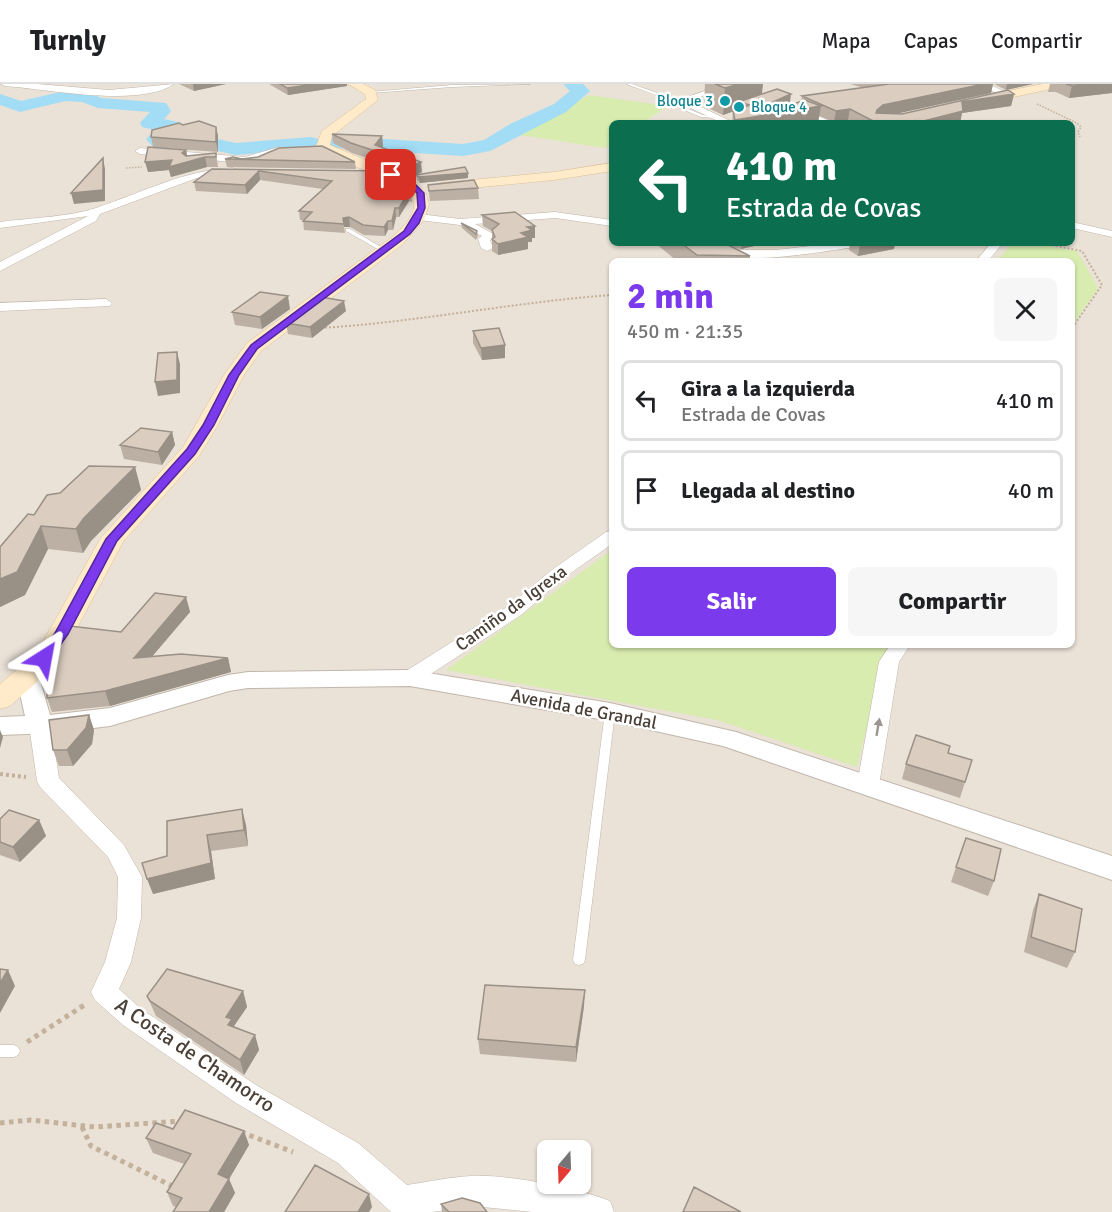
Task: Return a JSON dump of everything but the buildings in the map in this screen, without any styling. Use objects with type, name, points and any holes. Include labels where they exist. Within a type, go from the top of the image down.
[{"type":"main road","points":[[354,84],[371,92],[372,99],[369,104],[327,134],[323,143],[326,149],[391,175],[418,189],[554,176],[609,167]]},
{"type":"main road","points":[[962,104],[1060,84]]},
{"type":"main road","points":[[0,700],[28,676],[53,648],[112,539],[191,451],[245,358],[263,339],[407,233],[419,218],[422,199],[418,189]]},
{"type":"street","points":[[3,84],[108,94],[135,93],[170,84]]},
{"type":"street","points":[[694,107],[737,90],[731,84],[680,101],[694,107],[721,116]]},
{"type":"street","points":[[982,84],[1004,96]]},
{"type":"street","points":[[789,108],[820,120]]},
{"type":"street","points":[[786,120],[803,113]]},
{"type":"street","points":[[0,225],[95,212],[186,178],[245,166],[279,150],[326,149]]},
{"type":"street","points":[[140,151],[221,158],[245,166]]},
{"type":"street","points":[[357,174],[391,175]]},
{"type":"street","points":[[0,267],[92,219],[95,212]]},
{"type":"street","points":[[419,218],[460,222],[555,215],[609,223]]},
{"type":"street","points":[[460,222],[491,236],[484,239],[487,248]]},
{"type":"street","points":[[1075,226],[1112,234]]},
{"type":"street","points":[[709,251],[752,256],[777,255],[839,246]]},
{"type":"street","points":[[984,258],[994,246]]},
{"type":"street","points":[[0,307],[106,303]]},
{"type":"street","name":"Camiño da Igrexa","points":[[410,678],[514,610],[559,573],[609,538]]},
{"type":"street","points":[[868,784],[889,662],[898,648]]},
{"type":"street","points":[[28,676],[40,725]]},
{"type":"street","name":"Avenida de Grandal","points":[[40,725],[110,717],[228,683],[248,680],[410,678],[450,683],[610,712],[726,738],[1112,868]]},
{"type":"street","points":[[0,700],[40,725]]},
{"type":"street","points":[[0,720],[40,725]]},
{"type":"street","points":[[0,726],[40,725]]},
{"type":"street","name":"A Costa de Chamorro","points":[[40,725],[48,780],[116,851],[130,877],[129,918],[118,962],[104,992],[132,1017],[236,1087],[348,1153],[409,1207]]},
{"type":"street","points":[[409,1207],[473,1191],[535,1197],[599,1212]]},
{"type":"lane","points":[[371,92],[452,86],[528,84]]},
{"type":"lane","points":[[628,84],[660,95],[656,97],[702,116],[721,116]]},
{"type":"lane","points":[[188,163],[221,158]]},
{"type":"lane","points":[[348,230],[385,251]]},
{"type":"lane","points":[[579,960],[610,712]]},
{"type":"lane","points":[[0,1051],[14,1051]]},
{"type":"path","points":[[1004,96],[1034,103],[1071,120]]},
{"type":"path","points":[[1075,122],[1081,127],[1077,132],[1080,137]]},
{"type":"path","points":[[1056,246],[1082,251],[1102,285],[1075,324]]},
{"type":"path","points":[[284,325],[314,328],[382,325],[568,298],[609,295]]},
{"type":"path","points":[[14,1051],[104,992]]},
{"type":"path","points":[[0,1123],[12,1118],[82,1126],[158,1125],[186,1120]]},
{"type":"path","points":[[82,1126],[91,1146],[172,1186]]},
{"type":"path","points":[[229,1129],[300,1156]]},
{"type":"shaded area","points":[[0,84],[1112,84],[1112,1212],[0,1212]]},
{"type":"shaded area","points":[[692,246],[824,246],[778,253],[719,251]]},
{"type":"green space","points":[[589,95],[668,106],[647,120],[609,120],[609,145],[605,148],[520,135]]},
{"type":"green space","points":[[1010,246],[1047,246],[1077,251],[1098,288],[1075,321],[1075,258],[1000,258]]},
{"type":"green space","points":[[609,552],[609,648],[886,648],[857,767],[717,720],[446,670]]},
{"type":"waterway","points":[[336,142],[463,150],[490,145],[517,128],[560,108],[581,91],[572,84]]},
{"type":"waterway","points":[[0,99],[20,107],[65,96],[86,97],[98,103],[160,107],[162,111],[149,123],[171,126],[156,139],[160,143],[195,140],[236,149],[311,143]]},
{"type":"place","name":"Bloque 3","points":[[725,101]]},
{"type":"place","name":"Bloque 4","points":[[739,107]]},
{"type":"route","points":[[44,658],[53,648],[112,539],[173,474],[191,451],[208,425],[234,375],[254,347],[385,251],[407,233],[419,218],[422,199],[418,189],[391,175]]}]
